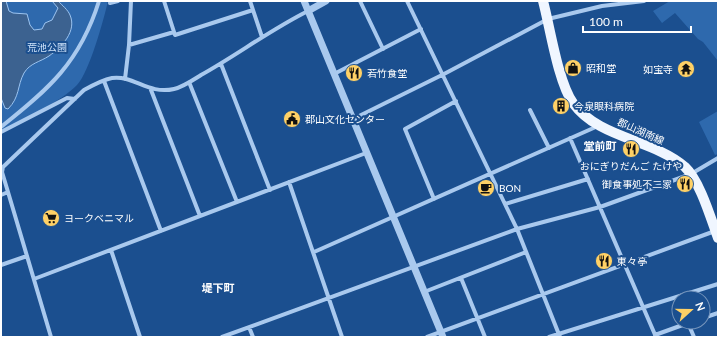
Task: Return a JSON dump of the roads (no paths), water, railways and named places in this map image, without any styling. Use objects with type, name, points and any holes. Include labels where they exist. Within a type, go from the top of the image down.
[{"type":"main road","name":"郡山湖南線","points":[[544,1],[568,95],[574,104],[588,117],[600,125],[663,153],[684,167],[690,174],[717,234]]},
{"type":"street","points":[[1,127],[45,91],[76,56],[91,25],[99,1]]},
{"type":"street","points":[[110,3],[118,1]]},
{"type":"street","points":[[125,79],[129,45],[131,1]]},
{"type":"street","points":[[164,1],[175,35],[253,10]]},
{"type":"street","points":[[250,1],[262,37]]},
{"type":"street","points":[[304,1],[392,217],[442,334]]},
{"type":"street","points":[[51,337],[2,172],[3,167],[84,90],[112,78],[125,79],[151,90],[174,89],[222,64],[262,37],[326,1]]},
{"type":"street","points":[[360,1],[383,48]]},
{"type":"street","points":[[407,1],[444,74],[517,229],[560,335]]},
{"type":"street","points":[[353,119],[444,74],[548,19],[609,3],[644,1]]},
{"type":"street","points":[[334,74],[421,29]]},
{"type":"street","points":[[129,45],[174,32]]},
{"type":"street","points":[[222,64],[270,190]]},
{"type":"street","points":[[104,81],[161,231]]},
{"type":"street","points":[[189,82],[237,202]]},
{"type":"street","points":[[151,90],[200,216]]},
{"type":"street","points":[[1,132],[67,98],[75,99]]},
{"type":"street","points":[[434,199],[404,129],[456,101]]},
{"type":"street","points":[[530,110],[549,148]]},
{"type":"street","points":[[314,252],[600,125]]},
{"type":"street","points":[[570,138],[656,336],[671,330]]},
{"type":"street","points":[[34,279],[366,153]]},
{"type":"street","points":[[222,337],[517,229],[600,207],[690,174],[718,158]]},
{"type":"street","points":[[505,204],[588,179]]},
{"type":"street","points":[[289,182],[342,337]]},
{"type":"street","points":[[1,195],[8,192]]},
{"type":"street","points":[[427,337],[442,334],[477,318],[624,264],[717,234]]},
{"type":"street","points":[[111,250],[140,337]]},
{"type":"street","points":[[424,292],[526,252]]},
{"type":"street","points":[[1,266],[27,256]]},
{"type":"street","points":[[461,278],[485,337]]},
{"type":"street","points":[[549,337],[560,335],[718,284]]},
{"type":"street","points":[[249,327],[253,337]]},
{"type":"place","name":"昭和堂","points":[[573,68]]},
{"type":"place","name":"如宝寺","points":[[686,69]]},
{"type":"place","name":"若竹食堂","points":[[354,73]]},
{"type":"place","name":"今泉眼科病院","points":[[561,106]]},
{"type":"place","name":"郡山文化センター","points":[[292,119]]},
{"type":"place","name":"おにぎりだんご たけや","points":[[631,149]]},
{"type":"place","name":"御食事処不二家","points":[[685,184]]},
{"type":"place","name":"BON","points":[[486,188]]},
{"type":"place","name":"ヨークベニマル","points":[[51,218]]},
{"type":"place","name":"東々亭","points":[[604,261]]},
{"type":"district","name":"堂前町","points":[[600,145]]},
{"type":"district","name":"堤下町","points":[[218,287]]},
{"type":"park label","name":"荒池公園","points":[[47,47]]}]
